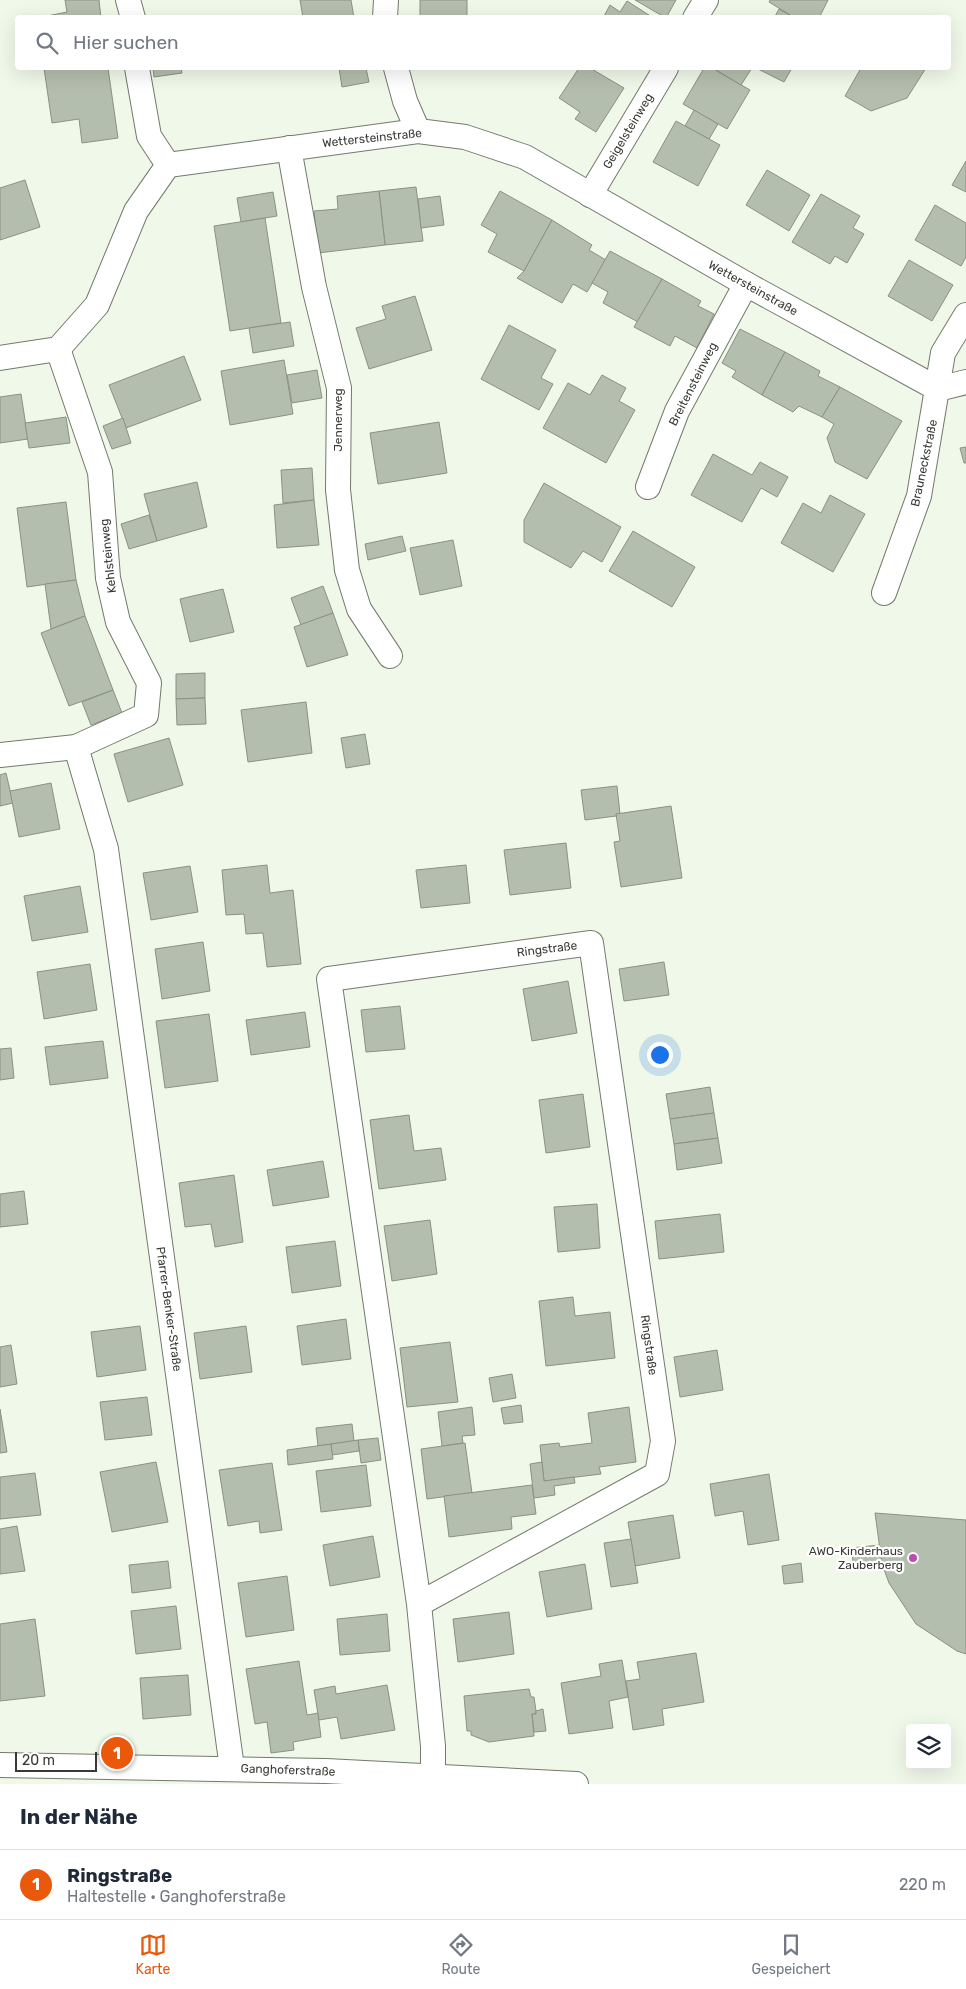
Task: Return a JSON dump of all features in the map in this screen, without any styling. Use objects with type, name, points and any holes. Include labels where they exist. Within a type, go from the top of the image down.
[{"type":"street","points":[[128,0],[132,15]]},
{"type":"street","points":[[385,15],[386,0]]},
{"type":"street","points":[[698,15],[706,0]]},
{"type":"street","points":[[0,358],[58,349],[98,305],[136,211],[168,166],[149,136],[137,70]]},
{"type":"street","points":[[396,70],[404,101],[418,131]]},
{"type":"street","name":"Geigelsteinweg","points":[[590,195],[665,70]]},
{"type":"street","name":"Wettersteinstraße","points":[[168,166],[418,131],[465,137],[525,157],[746,284],[938,389]]},
{"type":"street","name":"Jennerweg","points":[[289,148],[314,287],[339,388],[338,490],[347,570],[359,609],[390,656]]},
{"type":"street","name":"Breitensteinweg","points":[[648,487],[677,411],[746,284]]},
{"type":"street","name":"Brauneckstraße","points":[[884,592],[919,496],[943,353],[966,315]]},
{"type":"street","name":"Kehlsteinweg","points":[[0,755],[76,747],[146,715],[149,683],[118,622],[108,578],[100,472],[58,349]]},
{"type":"street","points":[[938,389],[966,382]]},
{"type":"street","name":"Pfarrer-Benker-Straße","points":[[76,747],[106,849],[232,1768]]},
{"type":"street","name":"Ringstraße","points":[[419,1604],[657,1474],[663,1441],[591,944],[329,979],[419,1604],[434,1746],[434,1777]]},
{"type":"street","name":"Ganghoferstraße","points":[[0,1765],[232,1768],[335,1778],[434,1777],[576,1784]]},
{"type":"building","points":[[65,0],[99,0],[101,15],[52,15],[67,12]]},
{"type":"building","points":[[300,0],[351,0],[354,15],[302,15]]},
{"type":"building","points":[[420,0],[467,0],[467,15],[420,15]]},
{"type":"building","points":[[635,0],[676,0],[668,15],[661,15]]},
{"type":"building","points":[[770,0],[828,0],[820,15],[790,15],[769,2]]},
{"type":"building","points":[[627,1],[649,15],[605,15],[610,5],[620,12]]},
{"type":"building","points":[[779,9],[790,15],[776,15]]},
{"type":"building","points":[[44,70],[108,70],[118,138],[82,143],[79,119],[52,123]]},
{"type":"building","points":[[153,70],[181,70],[182,73],[154,77]]},
{"type":"building","points":[[339,70],[366,70],[369,82],[342,87]]},
{"type":"building","points":[[578,70],[593,70],[624,88],[596,132],[575,119],[580,112],[559,98]]},
{"type":"building","points":[[703,70],[715,70],[750,90],[727,129],[683,104]]},
{"type":"building","points":[[716,70],[751,70],[741,85]]},
{"type":"building","points":[[760,70],[791,70],[784,82]]},
{"type":"building","points":[[860,70],[925,70],[907,98],[871,111],[845,96]]},
{"type":"building","points":[[694,110],[718,124],[709,139],[685,126]]},
{"type":"building","points":[[676,121],[720,145],[698,186],[653,162]]},
{"type":"building","points":[[966,161],[966,192],[952,185]]},
{"type":"building","points":[[767,170],[810,195],[789,231],[746,205]]},
{"type":"building","points":[[25,180],[40,227],[0,240],[0,188]]},
{"type":"building","points":[[416,187],[423,241],[385,245],[379,191]]},
{"type":"building","points":[[379,191],[385,245],[318,253],[314,211],[338,209],[337,196]]},
{"type":"building","points":[[500,191],[552,220],[524,271],[488,252],[497,234],[481,225]]},
{"type":"building","points":[[273,192],[277,216],[241,222],[237,198]]},
{"type":"building","points":[[821,194],[860,216],[853,228],[864,234],[847,263],[835,256],[830,264],[792,242]]},
{"type":"building","points":[[440,196],[444,225],[421,228],[418,199]]},
{"type":"building","points":[[935,205],[966,223],[966,257],[961,266],[915,240]]},
{"type":"building","points":[[265,218],[281,323],[230,331],[214,226]]},
{"type":"building","points":[[552,220],[592,245],[589,250],[606,260],[587,292],[573,284],[562,303],[517,278],[524,271]]},
{"type":"building","points":[[610,251],[662,279],[638,322],[603,303],[608,292],[592,283]]},
{"type":"building","points":[[909,260],[953,285],[932,321],[888,296]]},
{"type":"building","points":[[662,279],[701,301],[698,306],[714,314],[697,348],[675,336],[670,346],[634,327]]},
{"type":"building","points":[[415,296],[432,350],[369,369],[356,328],[386,319],[382,306]]},
{"type":"building","points":[[290,322],[294,346],[253,353],[249,328]]},
{"type":"building","points":[[509,325],[556,350],[541,378],[553,384],[539,410],[481,379]]},
{"type":"building","points":[[740,329],[785,352],[762,395],[732,377],[736,371],[722,363]]},
{"type":"building","points":[[785,352],[820,371],[818,376],[840,387],[822,417],[799,406],[793,412],[762,395]]},
{"type":"building","points":[[184,356],[201,400],[126,428],[109,385]]},
{"type":"building","points":[[284,360],[293,414],[230,425],[221,371]]},
{"type":"building","points":[[317,370],[322,398],[292,403],[287,375]]},
{"type":"building","points":[[602,375],[626,388],[619,401],[635,410],[606,463],[543,428],[568,383],[590,395]]},
{"type":"building","points":[[840,387],[902,421],[867,479],[835,462],[827,438],[834,424],[822,417]]},
{"type":"building","points":[[21,394],[28,439],[0,443],[0,397]]},
{"type":"building","points":[[66,417],[70,443],[29,448],[25,423]]},
{"type":"building","points":[[123,418],[131,443],[112,449],[103,426]]},
{"type":"building","points":[[439,422],[447,473],[378,484],[370,433]]},
{"type":"building","points":[[966,447],[966,463],[964,463],[960,448]]},
{"type":"building","points":[[713,454],[752,475],[760,462],[788,477],[777,497],[761,488],[742,522],[691,495]]},
{"type":"building","points":[[312,468],[314,500],[283,503],[281,470]]},
{"type":"building","points":[[197,482],[207,527],[157,541],[144,494]]},
{"type":"building","points":[[544,483],[621,527],[602,562],[583,551],[571,568],[524,542],[524,520]]},
{"type":"building","points":[[830,495],[865,514],[833,572],[781,543],[803,503],[821,513]]},
{"type":"building","points":[[314,500],[319,545],[277,548],[274,505]]},
{"type":"building","points":[[66,502],[76,580],[27,587],[17,508]]},
{"type":"building","points":[[149,515],[157,541],[129,549],[121,524]]},
{"type":"building","points":[[633,531],[695,567],[672,607],[609,571]]},
{"type":"building","points":[[402,536],[406,551],[368,560],[365,544]]},
{"type":"building","points":[[453,540],[462,586],[420,595],[410,548]]},
{"type":"building","points":[[76,580],[85,616],[51,629],[45,584]]},
{"type":"building","points":[[323,586],[333,613],[301,625],[291,598]]},
{"type":"building","points":[[223,589],[234,632],[190,642],[180,599]]},
{"type":"building","points":[[333,613],[348,655],[307,667],[294,627]]},
{"type":"building","points":[[85,616],[113,690],[69,706],[41,633]]},
{"type":"building","points":[[205,673],[205,698],[176,699],[176,674]]},
{"type":"building","points":[[113,690],[122,713],[91,725],[82,702]]},
{"type":"building","points":[[205,698],[206,724],[177,725],[176,699]]},
{"type":"building","points":[[306,702],[312,753],[248,762],[241,710]]},
{"type":"building","points":[[365,734],[370,764],[346,768],[341,738]]},
{"type":"building","points":[[169,738],[183,785],[128,802],[114,754]]},
{"type":"building","points":[[6,773],[13,803],[0,806],[0,775]]},
{"type":"building","points":[[51,783],[60,829],[19,837],[10,791]]},
{"type":"building","points":[[617,786],[620,814],[585,820],[581,790]]},
{"type":"building","points":[[671,806],[682,878],[621,887],[614,842],[620,841],[616,814]]},
{"type":"building","points":[[566,843],[571,888],[510,895],[504,850]]},
{"type":"building","points":[[267,865],[270,893],[293,890],[301,964],[267,967],[263,933],[246,934],[244,914],[226,915],[222,870]]},
{"type":"building","points":[[466,865],[470,903],[421,908],[416,870]]},
{"type":"building","points":[[190,866],[198,912],[151,920],[143,873]]},
{"type":"building","points":[[80,886],[88,932],[32,941],[24,896]]},
{"type":"building","points":[[203,942],[210,991],[162,999],[155,949]]},
{"type":"building","points":[[664,962],[669,995],[624,1001],[619,969]]},
{"type":"building","points":[[90,964],[97,1010],[44,1019],[37,972]]},
{"type":"building","points":[[568,981],[577,1033],[532,1041],[523,989]]},
{"type":"building","points":[[400,1006],[405,1049],[366,1052],[361,1010]]},
{"type":"building","points":[[305,1012],[310,1047],[251,1055],[246,1020]]},
{"type":"building","points":[[209,1014],[218,1081],[165,1088],[156,1021]]},
{"type":"building","points":[[103,1041],[108,1078],[50,1085],[45,1047]]},
{"type":"building","points":[[11,1048],[14,1078],[0,1080],[0,1049]]},
{"type":"building","points":[[710,1087],[714,1113],[670,1119],[666,1094]]},
{"type":"building","points":[[583,1094],[590,1147],[546,1153],[539,1100]]},
{"type":"building","points":[[714,1113],[718,1138],[674,1144],[670,1119]]},
{"type":"building","points":[[409,1115],[414,1151],[441,1148],[446,1180],[379,1189],[370,1120]]},
{"type":"building","points":[[718,1138],[722,1163],[677,1170],[674,1144]]},
{"type":"building","points":[[323,1161],[329,1197],[273,1206],[267,1170]]},
{"type":"building","points":[[234,1175],[243,1242],[215,1247],[211,1224],[185,1227],[179,1183]]},
{"type":"building","points":[[24,1191],[28,1224],[0,1227],[0,1194]]},
{"type":"building","points":[[597,1204],[600,1248],[558,1252],[554,1207]]},
{"type":"building","points":[[720,1214],[724,1252],[659,1259],[655,1221]]},
{"type":"building","points":[[430,1220],[437,1274],[392,1281],[384,1226]]},
{"type":"building","points":[[335,1241],[341,1286],[292,1293],[286,1247]]},
{"type":"building","points":[[573,1297],[575,1316],[610,1312],[615,1358],[546,1366],[539,1301]]},
{"type":"building","points":[[346,1319],[351,1359],[302,1365],[297,1326]]},
{"type":"building","points":[[140,1326],[146,1370],[97,1377],[91,1332]]},
{"type":"building","points":[[246,1326],[252,1372],[200,1379],[194,1333]]},
{"type":"building","points":[[450,1342],[458,1402],[407,1407],[400,1348]]},
{"type":"building","points":[[11,1345],[17,1384],[0,1387],[0,1347]]},
{"type":"building","points":[[717,1350],[723,1390],[680,1397],[674,1357]]},
{"type":"building","points":[[512,1374],[516,1398],[493,1402],[489,1378]]},
{"type":"building","points":[[147,1397],[152,1435],[105,1440],[100,1402]]},
{"type":"building","points":[[521,1405],[523,1422],[504,1424],[501,1408]]},
{"type":"building","points":[[472,1407],[475,1435],[462,1436],[463,1443],[442,1446],[438,1412]]},
{"type":"building","points":[[629,1407],[636,1462],[599,1467],[601,1474],[544,1481],[540,1445],[559,1443],[560,1447],[592,1443],[588,1413]]},
{"type":"building","points":[[0,1409],[7,1452],[0,1453]]},
{"type":"building","points":[[352,1424],[354,1441],[318,1446],[316,1428]]},
{"type":"building","points":[[378,1438],[381,1460],[361,1463],[358,1440]]},
{"type":"building","points":[[358,1440],[359,1451],[332,1455],[331,1444]]},
{"type":"building","points":[[465,1443],[472,1493],[427,1499],[421,1449]]},
{"type":"building","points":[[331,1444],[333,1459],[288,1465],[287,1450]]},
{"type":"building","points":[[156,1462],[168,1522],[112,1532],[100,1472]]},
{"type":"building","points":[[542,1462],[544,1481],[574,1477],[575,1483],[554,1486],[555,1495],[534,1498],[530,1464]]},
{"type":"building","points":[[272,1463],[282,1530],[260,1533],[259,1521],[228,1526],[219,1470]]},
{"type":"building","points":[[366,1465],[371,1506],[321,1512],[316,1471]]},
{"type":"building","points":[[35,1473],[41,1515],[0,1519],[0,1477]]},
{"type":"building","points":[[769,1474],[779,1540],[748,1545],[743,1511],[715,1516],[710,1484]]},
{"type":"building","points":[[532,1485],[536,1514],[511,1517],[512,1529],[449,1537],[444,1496]]},
{"type":"building","points":[[875,1513],[966,1520],[966,1654],[957,1651],[916,1624],[889,1583],[882,1564]]},
{"type":"building","points":[[673,1515],[680,1558],[635,1566],[628,1522]]},
{"type":"building","points":[[17,1526],[25,1571],[0,1574],[0,1529]]},
{"type":"building","points":[[373,1536],[380,1577],[330,1586],[323,1545]]},
{"type":"building","points":[[631,1539],[638,1583],[611,1587],[604,1543]]},
{"type":"building","points":[[879,1545],[882,1564],[854,1567],[851,1548]]},
{"type":"building","points":[[168,1561],[171,1588],[132,1593],[129,1565]]},
{"type":"building","points":[[801,1563],[803,1582],[784,1584],[782,1566]]},
{"type":"building","points":[[585,1564],[592,1609],[547,1617],[539,1572]]},
{"type":"building","points":[[287,1576],[294,1630],[246,1637],[238,1583]]},
{"type":"building","points":[[176,1606],[181,1649],[136,1654],[131,1611]]},
{"type":"building","points":[[509,1612],[514,1654],[458,1662],[453,1619]]},
{"type":"building","points":[[387,1614],[390,1651],[340,1655],[337,1619]]},
{"type":"building","points":[[35,1619],[45,1696],[0,1701],[0,1624]]},
{"type":"building","points":[[696,1653],[704,1702],[662,1709],[664,1725],[633,1730],[626,1681],[640,1679],[637,1662]]},
{"type":"building","points":[[622,1660],[628,1697],[609,1701],[613,1728],[569,1734],[561,1683],[601,1676],[599,1664]]},
{"type":"building","points":[[299,1661],[307,1715],[318,1713],[321,1737],[293,1742],[294,1750],[271,1753],[267,1722],[255,1724],[246,1669]]},
{"type":"building","points":[[188,1675],[191,1715],[143,1719],[140,1678]]},
{"type":"building","points":[[387,1685],[395,1730],[341,1739],[337,1717],[319,1720],[314,1690],[335,1686],[336,1694]]},
{"type":"building","points":[[529,1689],[531,1697],[534,1697],[536,1711],[536,1714],[532,1714],[534,1736],[489,1742],[471,1735],[471,1731],[467,1731],[464,1696]]},
{"type":"building","points":[[543,1709],[546,1731],[534,1732],[532,1714],[536,1714],[536,1711]]},
{"type":"place","name":"AWO-Kinderhaus Zauberberg","points":[[913,1558]]},
{"type":"place","name":"Ringstraße","points":[[117,1753]]}]
